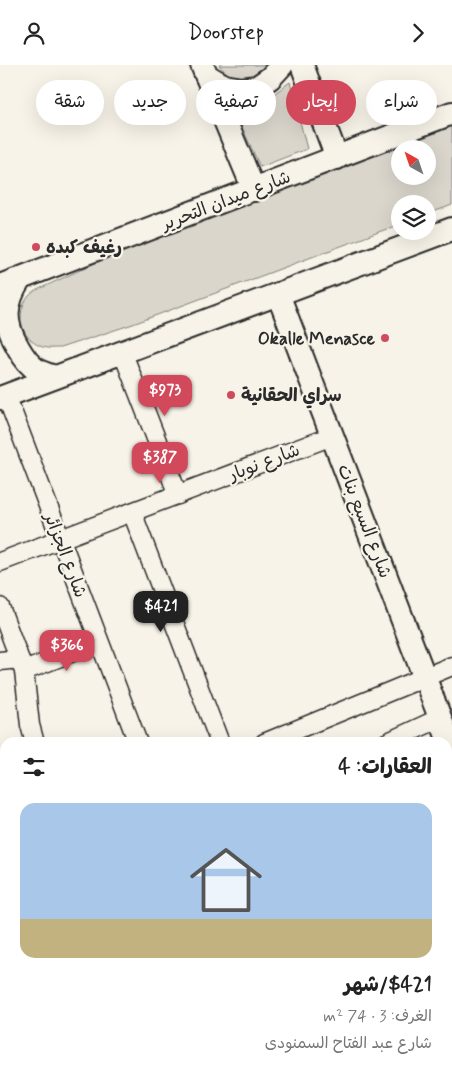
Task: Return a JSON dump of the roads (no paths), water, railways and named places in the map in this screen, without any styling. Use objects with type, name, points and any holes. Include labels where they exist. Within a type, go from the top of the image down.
[{"type":"main road","points":[[204,70],[224,86],[242,89],[256,87],[270,78],[282,65]]},
{"type":"main road","points":[[302,65],[337,158]]},
{"type":"main road","points":[[204,70],[254,190]]},
{"type":"main road","name":"شارع ميدان التحرير","points":[[10,283],[452,113]]},
{"type":"main road","points":[[3,397],[452,229]]},
{"type":"main road","points":[[10,283],[12,291],[8,304],[7,321],[14,341],[24,357],[36,369],[55,377]]},
{"type":"main road","name":"شارع السبع بنات","points":[[278,294],[447,737]]},
{"type":"street","points":[[122,351],[178,495]]},
{"type":"street","name":"شارع الجزائر","points":[[3,397],[136,737]]},
{"type":"street","name":"شارع نوبار","points":[[0,562],[332,436]]},
{"type":"street","points":[[132,512],[218,737]]},
{"type":"street","points":[[0,607],[22,665],[33,737]]},
{"type":"street","points":[[0,661],[22,665],[99,642]]},
{"type":"street","points":[[279,737],[452,666]]},
{"type":"street","points":[[399,737],[440,718]]},
{"type":"place","name":"رغيف كبده","points":[[36,247]]},
{"type":"place","name":"Okalle Menasce","points":[[385,338]]},
{"type":"place","name":"سراي الحقانية","points":[[231,395]]}]
